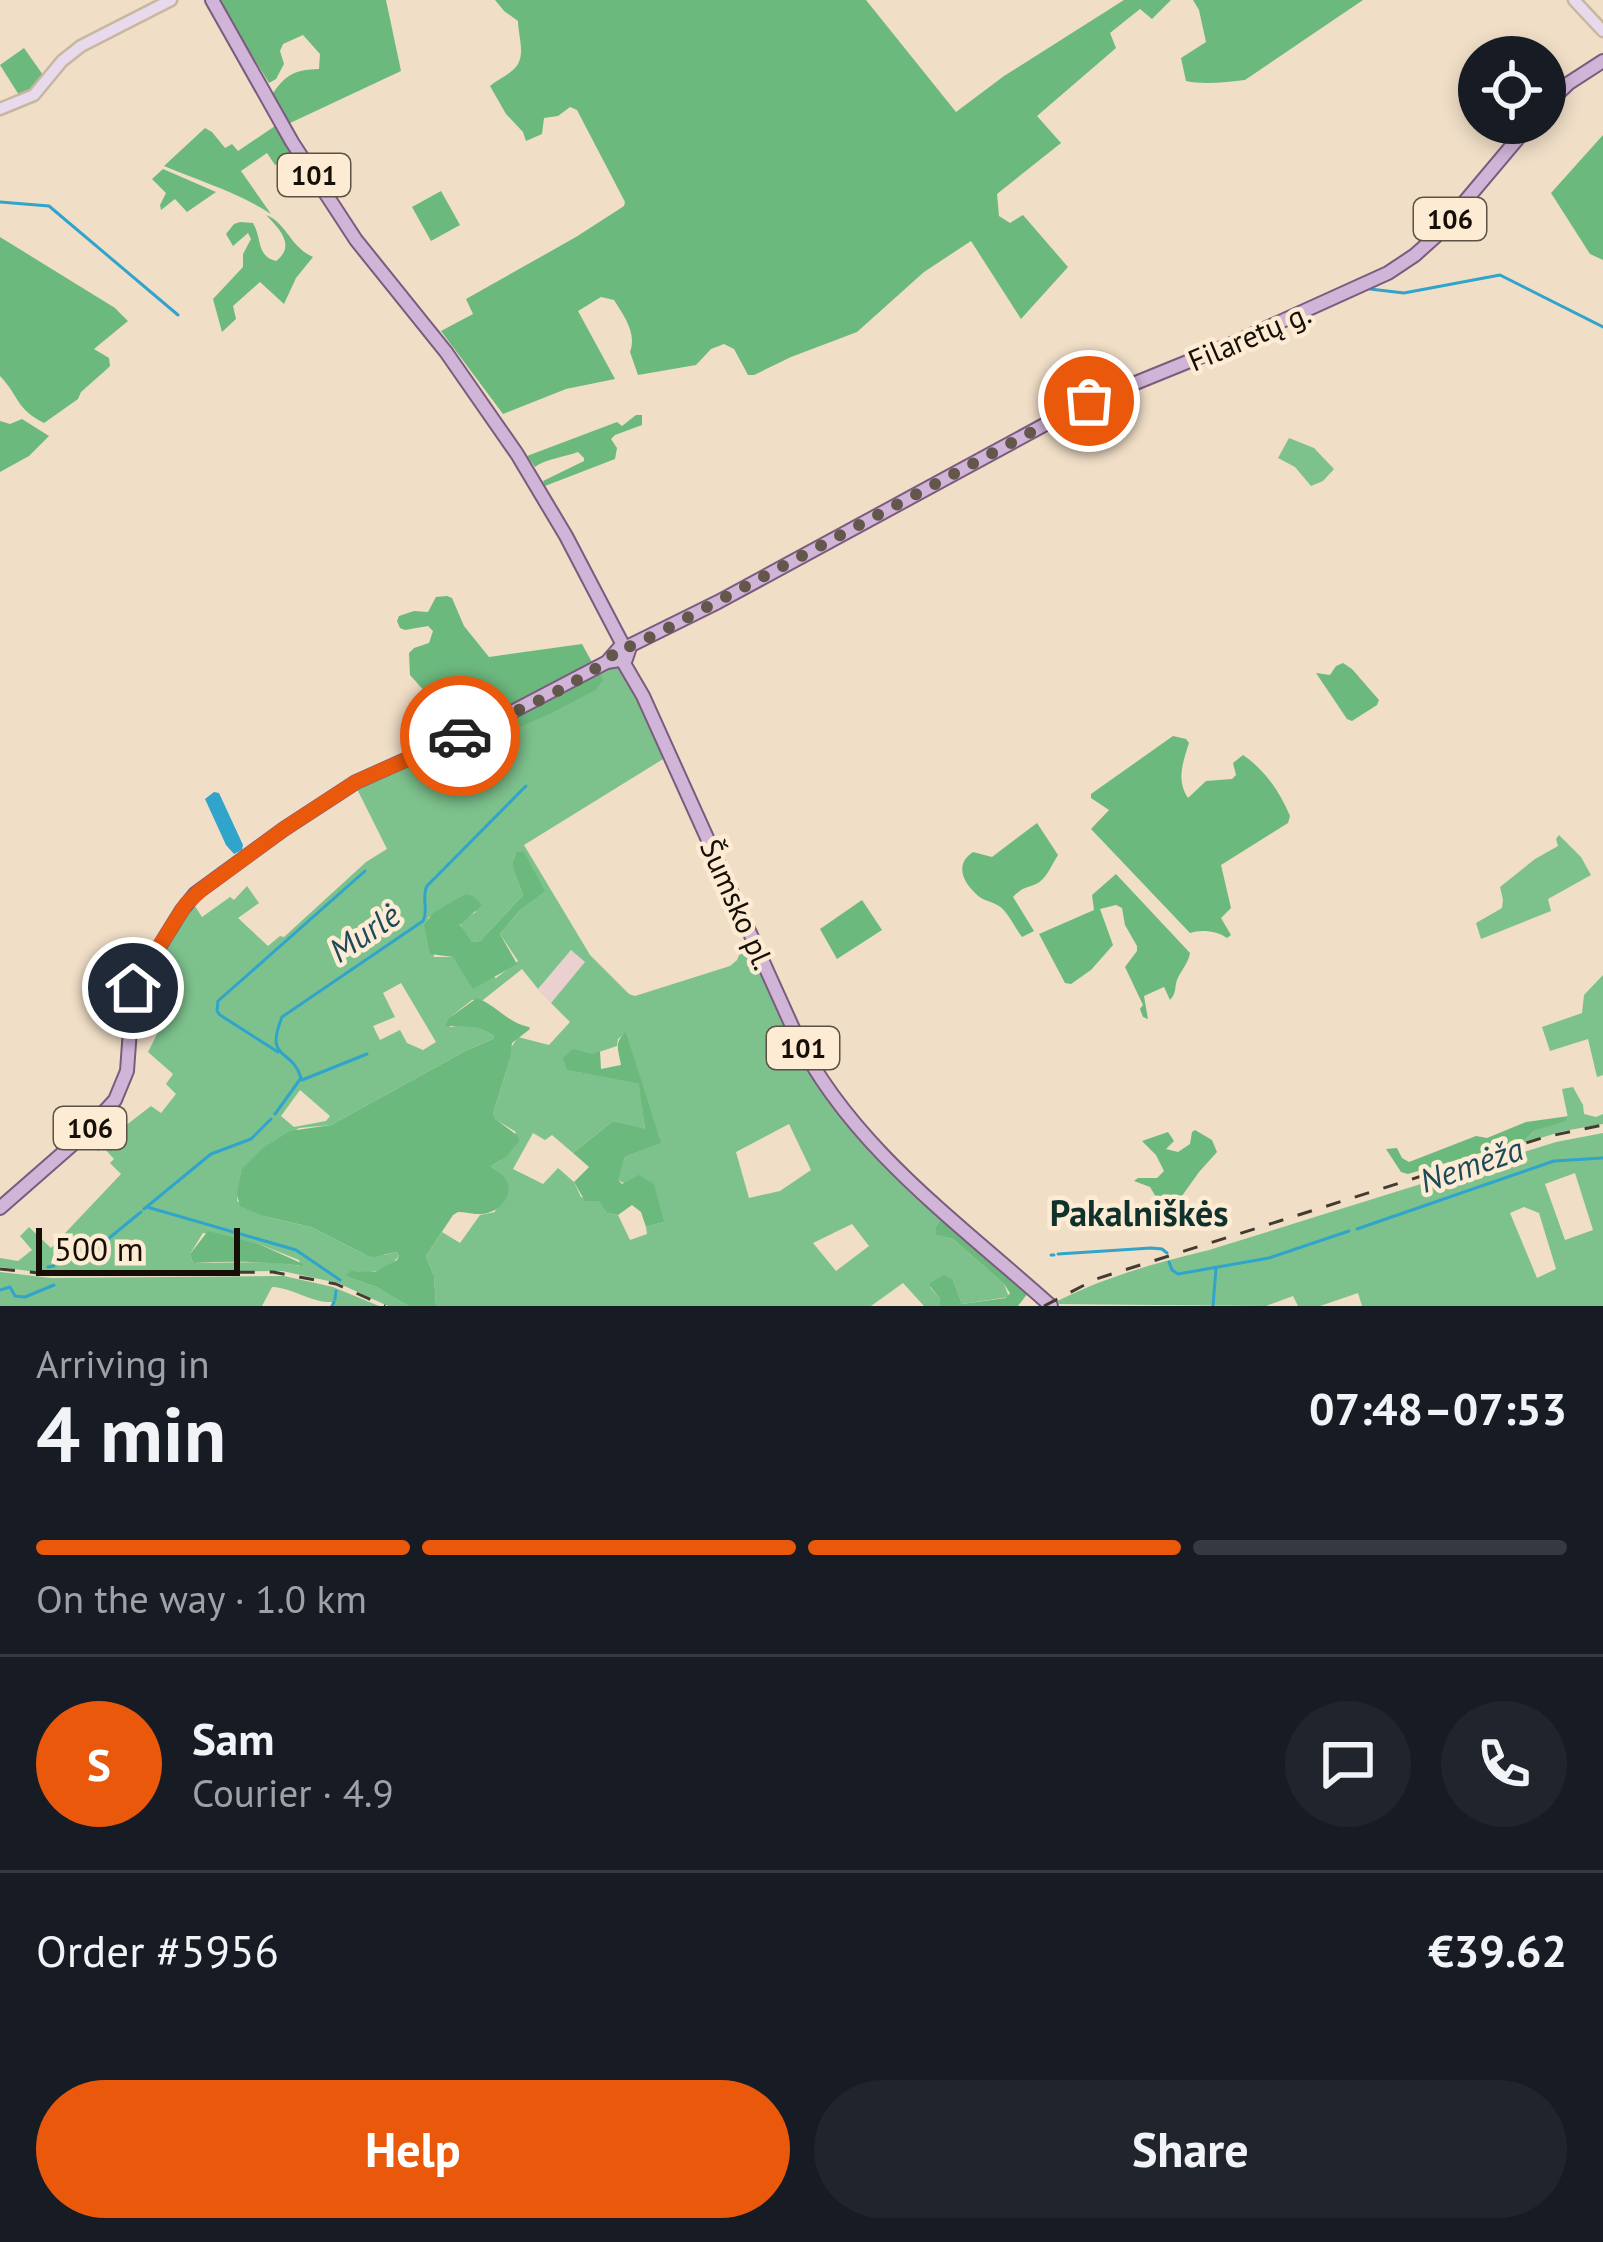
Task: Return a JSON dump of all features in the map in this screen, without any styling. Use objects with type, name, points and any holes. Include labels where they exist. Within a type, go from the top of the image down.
[{"type":"main road","points":[[0,109],[34,94],[80,46],[171,0]]},
{"type":"main road","name":"Šumsko pl.","points":[[212,0],[284,129],[356,240],[446,352],[566,536],[821,1081],[880,1152],[1051,1305]]},
{"type":"main road","points":[[1574,0],[1603,32]]},
{"type":"main road","points":[[1566,86],[1603,61]]},
{"type":"main road","name":"Filaretų g.","points":[[621,654],[1078,406],[1388,274],[1435,237],[1513,144]]},
{"type":"main road","name":"106","points":[[0,1208],[116,1100],[127,1071],[130,1001],[136,982],[189,900],[356,782],[506,716],[621,654]]},
{"type":"shaded area","points":[[571,950],[585,962],[551,1003],[538,990]]},
{"type":"green space","points":[[218,0],[386,0],[401,71],[288,124],[273,93],[293,74],[319,69],[320,54],[303,35],[283,44],[284,64],[269,83]]},
{"type":"green space","points":[[495,0],[866,0],[956,112],[1124,0],[1171,0],[1152,19],[1140,9],[1110,33],[1116,48],[1037,116],[1061,143],[997,194],[999,216],[1010,223],[1023,215],[1068,267],[1021,319],[971,241],[924,272],[857,332],[754,375],[748,375],[734,349],[724,344],[711,349],[696,365],[638,375],[628,325],[614,300],[601,297],[578,311],[615,379],[566,389],[503,414],[441,331],[473,314],[466,299],[576,237],[625,202],[577,110],[570,107],[558,116],[544,118],[542,134],[526,141],[506,114],[490,86],[518,64],[521,46],[518,21]]},
{"type":"green space","points":[[1193,0],[1363,0],[1245,80],[1208,83],[1186,81],[1181,58],[1206,42]]},
{"type":"green space","points":[[24,48],[43,75],[19,95],[0,65]]},
{"type":"green space","points":[[275,126],[304,171],[294,178],[283,161],[275,165],[267,153],[241,171],[271,214],[164,166],[205,128],[225,148],[232,144],[238,151]]},
{"type":"green space","points":[[1603,135],[1603,260],[1590,254],[1551,193]]},
{"type":"green space","points":[[163,169],[216,192],[187,212],[175,199],[161,210],[166,193],[152,179]]},
{"type":"green space","points":[[441,191],[460,225],[431,241],[412,207]]},
{"type":"green space","points":[[266,215],[313,257],[284,304],[260,282],[233,306],[236,319],[222,332],[213,299],[243,267],[251,239],[248,233],[233,246],[226,234],[234,224],[253,223],[262,251],[276,261],[285,244]]},
{"type":"green space","points":[[0,237],[115,308],[128,321],[94,349],[109,358],[110,366],[78,399],[44,423],[23,407],[0,376]]},
{"type":"green space","points":[[642,415],[642,425],[611,439],[617,448],[615,459],[545,486],[543,481],[584,458],[578,452],[535,467],[527,456],[617,422],[622,426]]},
{"type":"green space","points":[[22,419],[49,436],[29,456],[0,472],[0,421],[10,424]]},
{"type":"green space","points":[[1289,438],[1314,448],[1334,469],[1323,481],[1311,486],[1295,467],[1278,458]]},
{"type":"green space","points":[[447,596],[489,657],[582,644],[593,664],[455,734],[445,714],[410,675],[409,653],[429,643],[433,631],[428,626],[405,630],[397,621],[414,611],[428,612],[436,597]]},
{"type":"green space","points":[[1343,663],[1379,700],[1352,721],[1316,673],[1330,675]]},
{"type":"green space","points":[[624,664],[668,756],[524,845],[590,955],[635,996],[730,966],[746,938],[815,1076],[944,1214],[935,1228],[937,1235],[953,1239],[1004,1284],[1009,1297],[962,1304],[953,1280],[930,1287],[940,1306],[924,1306],[903,1283],[871,1306],[436,1306],[434,1276],[426,1256],[442,1232],[460,1243],[480,1215],[495,1212],[500,1174],[491,1166],[501,1160],[516,1132],[493,1118],[510,1049],[518,1037],[549,1045],[570,1022],[551,1003],[585,962],[571,950],[538,989],[522,969],[483,1000],[472,1000],[449,1018],[450,1027],[478,1028],[493,1039],[331,1125],[299,1128],[241,1170],[237,1201],[263,1216],[311,1227],[366,1255],[396,1252],[396,1260],[381,1270],[357,1271],[348,1277],[408,1306],[388,1306],[338,1283],[282,1271],[43,1273],[0,1267],[0,1258],[18,1261],[32,1250],[20,1236],[29,1227],[51,1248],[121,1174],[104,1148],[98,1151],[87,1140],[106,1121],[116,1130],[151,1106],[161,1113],[176,1094],[166,1084],[173,1074],[148,1052],[158,1032],[146,1023],[154,1006],[172,988],[149,965],[191,900],[202,917],[230,897],[234,900],[247,886],[259,903],[238,918],[268,946],[387,849],[355,785],[464,736],[498,736],[596,671]],"holes":[[[512,864],[544,890],[500,934],[518,961],[496,978],[453,957],[434,957],[428,918],[465,894],[476,912],[461,921],[461,929],[472,942],[480,941],[523,895]],[[401,983],[436,1042],[423,1050],[407,1043],[400,1030],[380,1040],[373,1026],[395,1017],[383,993]],[[626,1033],[660,1143],[625,1157],[617,1180],[664,1222],[646,1227],[647,1234],[630,1240],[618,1215],[607,1213],[600,1201],[581,1197],[574,1182],[558,1168],[543,1184],[513,1169],[533,1133],[545,1140],[552,1135],[573,1153],[613,1121],[645,1130],[640,1084],[568,1070],[566,1063],[617,1046]],[[300,1090],[330,1116],[326,1121],[294,1127],[281,1116]],[[789,1124],[811,1170],[780,1191],[749,1198],[736,1152]],[[852,1224],[869,1246],[836,1271],[813,1243]],[[203,1233],[259,1244],[299,1260],[301,1266],[193,1263],[190,1254]]]},
{"type":"green space","points":[[598,670],[603,680],[596,690],[549,714],[493,736],[464,736]]},
{"type":"green space","points":[[1173,736],[1189,743],[1181,778],[1188,798],[1206,781],[1232,779],[1236,775],[1233,763],[1243,755],[1271,782],[1290,816],[1288,823],[1221,865],[1231,908],[1221,918],[1231,935],[1227,938],[1209,931],[1190,933],[1091,829],[1109,810],[1091,794]]},
{"type":"green space","points":[[1037,823],[1058,855],[1043,879],[1013,897],[1034,931],[1022,937],[1002,909],[970,887],[962,869],[973,852],[992,857]]},
{"type":"green space","points":[[1559,835],[1591,875],[1548,899],[1551,911],[1481,939],[1476,923],[1502,908],[1500,887],[1558,846]]},
{"type":"green space","points":[[517,852],[524,852],[545,891],[500,934],[517,964],[473,989],[453,957],[430,954],[424,925],[433,913],[465,894],[473,896],[482,905],[460,925],[472,942],[480,941],[523,895],[512,865]]},
{"type":"green space","points":[[1116,874],[1190,953],[1170,1000],[1164,987],[1144,996],[1148,1019],[1143,1017],[1143,1005],[1125,967],[1137,946],[1122,908],[1100,909],[1113,945],[1071,984],[1065,983],[1039,934],[1094,910],[1092,895]]},
{"type":"green space","points":[[862,900],[882,930],[837,959],[820,929]]},
{"type":"green space","points":[[1603,975],[1603,1075],[1597,1077],[1588,1039],[1550,1051],[1542,1027],[1582,1013],[1584,995]]},
{"type":"green space","points":[[477,998],[530,1029],[512,1043],[493,1114],[519,1141],[491,1166],[505,1178],[508,1193],[491,1212],[453,1215],[426,1256],[434,1276],[436,1306],[408,1306],[347,1274],[375,1272],[397,1260],[396,1252],[366,1255],[311,1227],[240,1206],[241,1170],[290,1131],[331,1125],[493,1039],[476,1028],[445,1026]]},
{"type":"green space","points":[[626,1032],[661,1143],[625,1157],[618,1180],[622,1184],[639,1175],[654,1184],[664,1222],[646,1227],[641,1212],[632,1205],[618,1215],[607,1213],[599,1201],[585,1201],[574,1182],[589,1167],[573,1153],[613,1121],[645,1129],[639,1084],[567,1070],[563,1058],[573,1049],[600,1051],[601,1069],[621,1065],[618,1044]]},
{"type":"green space","points":[[1573,1087],[1584,1114],[1603,1114],[1603,1124],[1509,1147],[1568,1118],[1562,1089]]},
{"type":"green space","points":[[1569,1116],[1525,1140],[1408,1174],[1401,1172],[1386,1149],[1397,1148],[1409,1162],[1476,1136],[1487,1138],[1526,1122]]},
{"type":"green space","points":[[1195,1130],[1212,1140],[1217,1152],[1172,1210],[1165,1212],[1150,1187],[1134,1181],[1157,1178],[1164,1171],[1142,1141],[1168,1132],[1174,1141],[1166,1149],[1178,1152],[1190,1144]]},
{"type":"green space","points":[[1603,1133],[1603,1306],[1362,1306],[1358,1293],[1320,1306],[1298,1306],[1293,1296],[1266,1306],[1052,1304],[1129,1272],[1556,1142]],"holes":[[[1575,1173],[1593,1230],[1565,1240],[1545,1184]],[[1524,1207],[1539,1213],[1556,1269],[1537,1278],[1510,1213]]]},
{"type":"green space","points":[[944,1214],[1028,1293],[1018,1306],[940,1306],[930,1283],[944,1275],[953,1280],[962,1304],[1006,1298],[1010,1293],[953,1239],[936,1235]]},
{"type":"green space","points":[[208,1231],[259,1244],[303,1264],[193,1263],[190,1254]]},
{"type":"green space","points":[[0,1272],[51,1278],[284,1276],[333,1287],[379,1306],[333,1306],[272,1287],[262,1306],[0,1306]]},
{"type":"water","points":[[219,793],[243,845],[234,854],[205,799]]},
{"type":"waterway","points":[[0,202],[49,206],[178,315]]},
{"type":"waterway","points":[[1370,289],[1404,293],[1500,275],[1603,327]]},
{"type":"waterway","name":"Murlė","points":[[275,1114],[301,1078],[278,1048],[282,1017],[423,921],[427,886],[526,786]]},
{"type":"waterway","points":[[278,1052],[220,1015],[218,1001],[365,871]]},
{"type":"waterway","points":[[302,1080],[367,1054]]},
{"type":"waterway","name":"Murlė","points":[[144,1209],[211,1154],[251,1139],[271,1119]]},
{"type":"waterway","name":"Nemėža","points":[[1357,1229],[1554,1161],[1603,1158]]},
{"type":"waterway","points":[[147,1207],[296,1250],[340,1280]]},
{"type":"waterway","name":"Murlė","points":[[58,1264],[97,1248],[141,1212]]},
{"type":"waterway","name":"Nemėža","points":[[1169,1262],[1178,1274],[1269,1258],[1349,1231]]},
{"type":"waterway","name":"Nemėža","points":[[1058,1254],[1151,1248],[1167,1253]]},
{"type":"waterway","name":"Murlė","points":[[48,1267],[54,1266]]},
{"type":"waterway","points":[[1213,1306],[1216,1268]]},
{"type":"waterway","name":"Murlė","points":[[0,1290],[10,1287],[15,1296],[25,1297],[54,1285]]},
{"type":"waterway","points":[[335,1299],[336,1291]]},
{"type":"waterway","points":[[332,1306],[334,1302]]},
{"type":"railway","points":[[1044,1306],[1096,1279],[1545,1137],[1603,1125]]},
{"type":"railway","points":[[0,1269],[48,1274],[273,1272],[336,1284],[385,1306]]},
{"type":"way so far","points":[[460,736],[568,683],[607,662],[620,647],[670,627],[1089,401]]},
{"type":"district","name":"Pakalniškės","points":[[1139,1212]]},
{"type":"route","points":[[133,988],[186,904],[201,890],[356,782],[460,736]]}]
